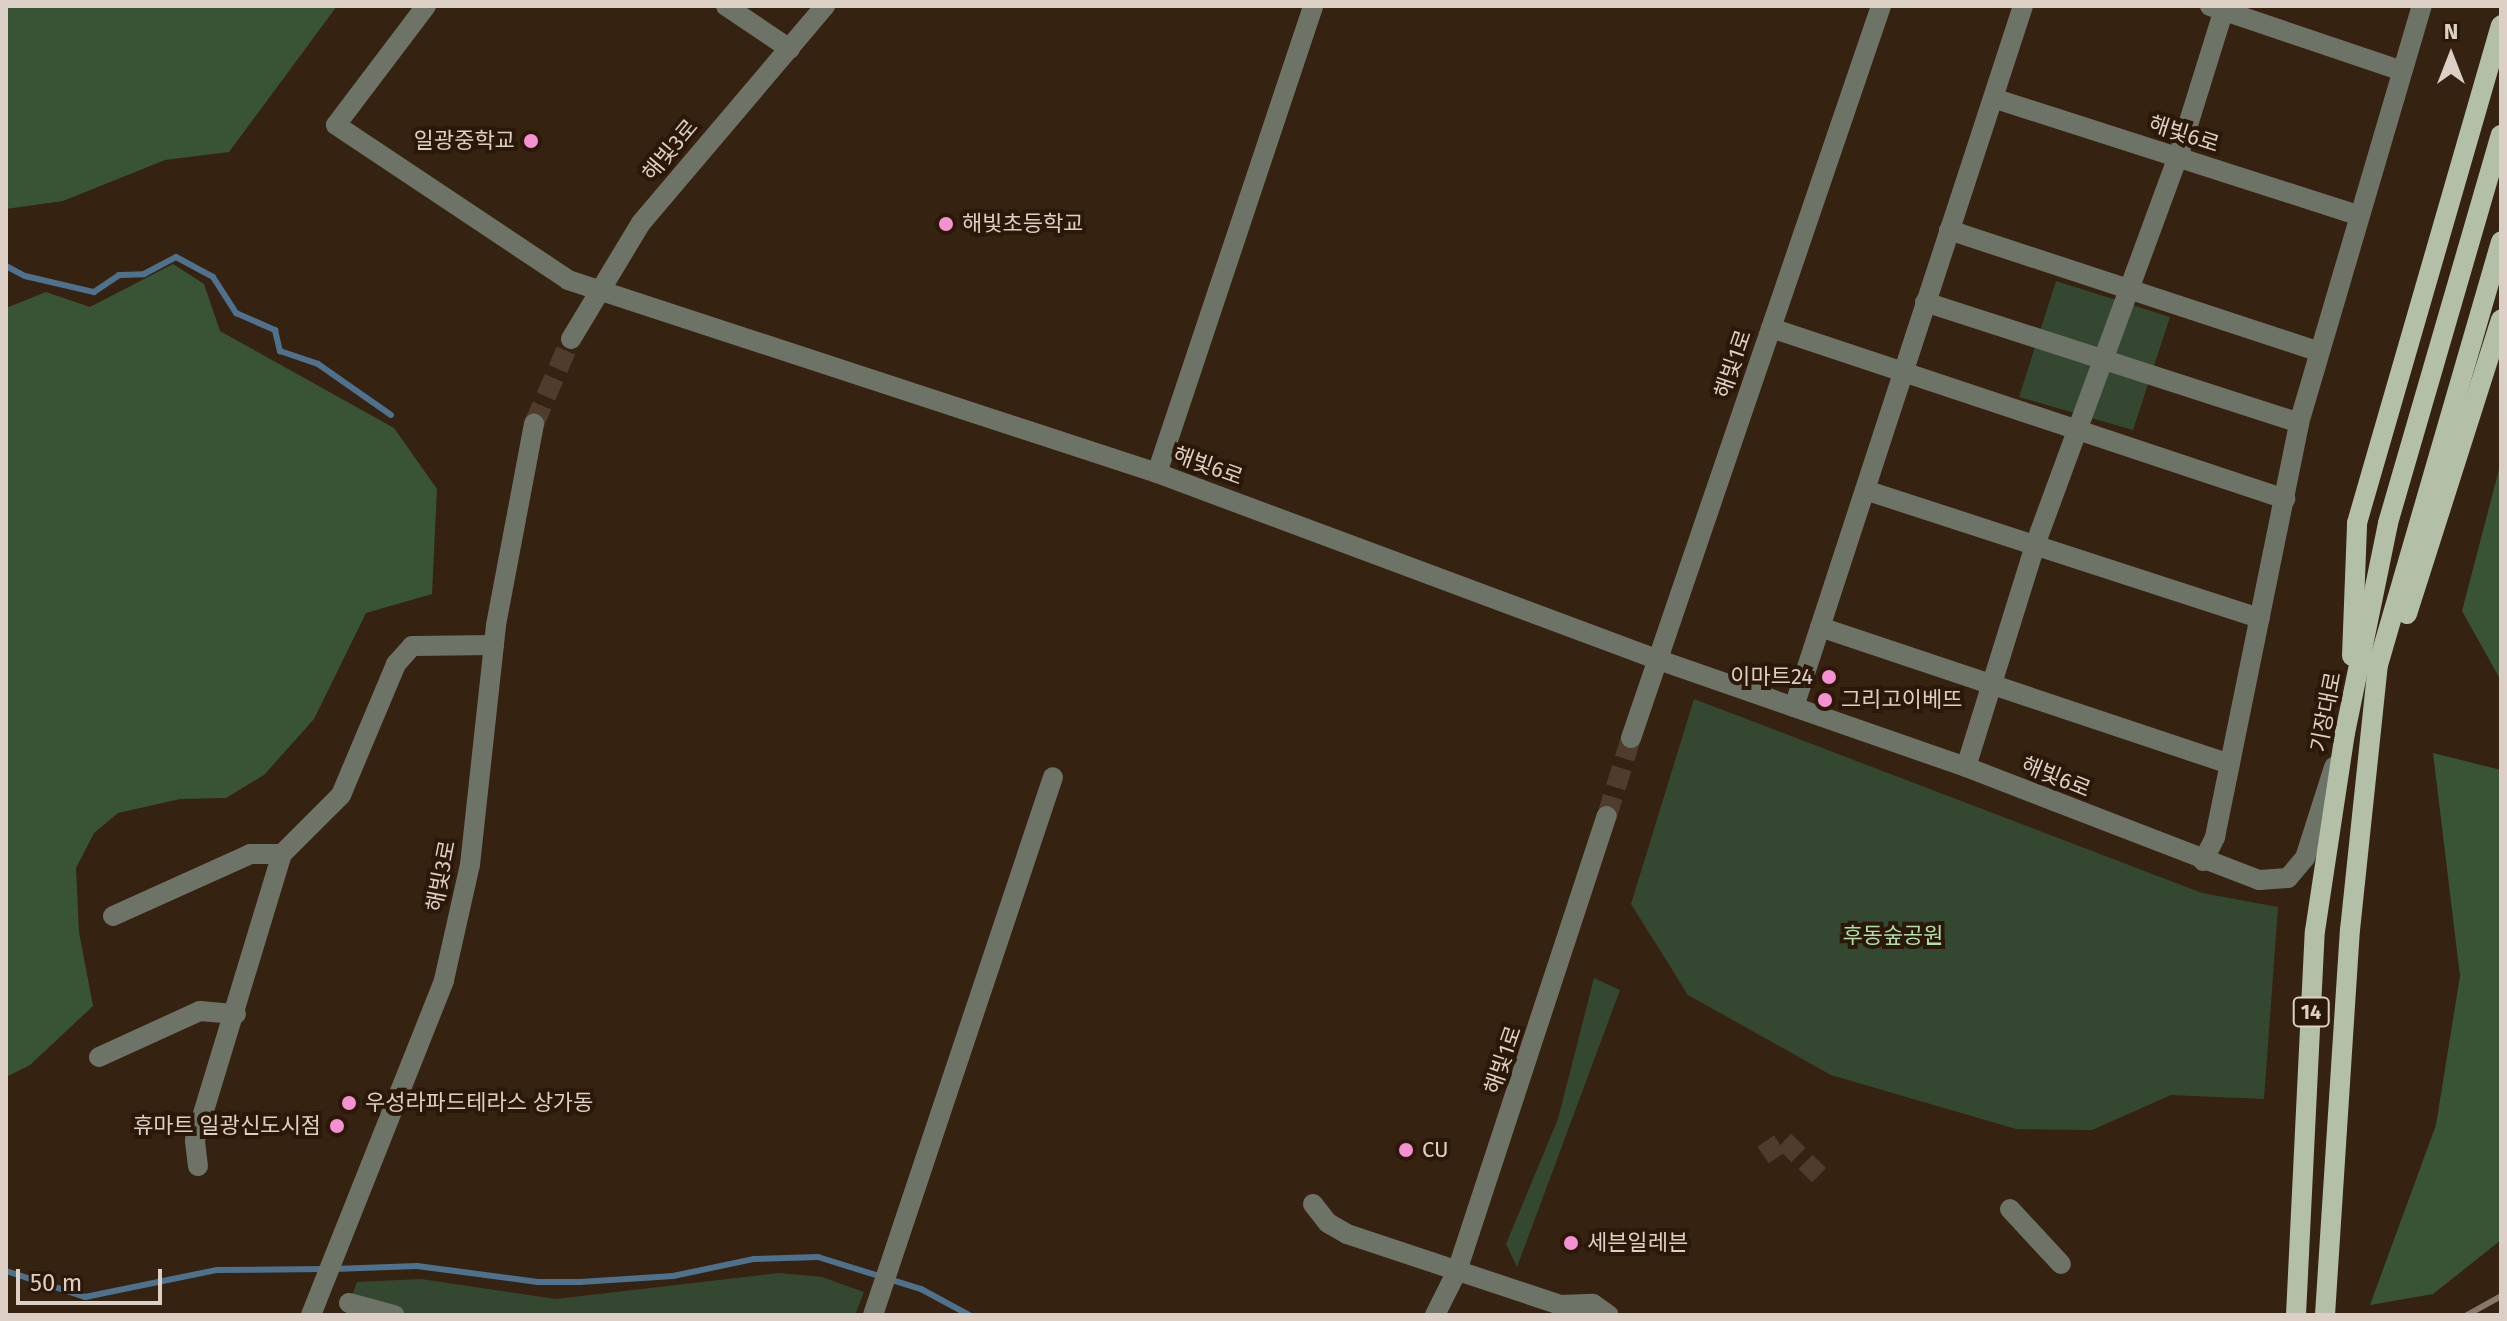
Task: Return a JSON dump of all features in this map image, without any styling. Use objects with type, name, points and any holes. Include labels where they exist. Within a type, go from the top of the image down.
[{"type":"main road","points":[[2350,711],[2357,523],[2501,25]]},
{"type":"main road","name":"기장대로","points":[[2296,1315],[2315,931],[2345,733],[2388,523],[2501,135]]},
{"type":"main road","name":"기장대로","points":[[2325,1315],[2350,930],[2378,665],[2501,241]]},
{"type":"main road","points":[[2372,716],[2501,320]]},
{"type":"street","name":"해빛6로","points":[[426,6],[336,125],[568,280],[1157,473],[1656,659],[1966,767],[2203,861],[2259,880],[2288,878],[2305,858],[2345,733]]},
{"type":"street","points":[[726,6],[790,49]]},
{"type":"street","name":"해빛3로","points":[[571,339],[598,291],[658,202],[825,6]]},
{"type":"street","points":[[1157,473],[1313,6]]},
{"type":"street","name":"해빛1로","points":[[1631,738],[1881,6]]},
{"type":"street","points":[[1794,707],[1925,302],[1996,99],[2023,6]]},
{"type":"street","points":[[2203,861],[2215,837],[2299,423],[2357,215],[2422,6]]},
{"type":"street","points":[[1966,767],[1990,682],[2075,429],[2130,291],[2178,157],[2219,8],[2402,71]]},
{"type":"street","name":"해빛6로","points":[[1996,99],[2357,215]]},
{"type":"street","points":[[1949,230],[2318,351]]},
{"type":"street","points":[[1925,302],[2299,423]]},
{"type":"street","points":[[1771,328],[2285,499]]},
{"type":"street","name":"해빛3로","points":[[311,1315],[337,1242],[444,980],[470,865],[494,645],[534,424]]},
{"type":"street","points":[[1865,490],[2260,618]]},
{"type":"street","points":[[1820,627],[2230,764]]},
{"type":"street","points":[[198,1166],[195,1140],[236,1014],[282,854],[341,795],[396,664],[412,646],[494,645]]},
{"type":"street","points":[[876,1306],[1053,777]]},
{"type":"street","name":"해빛1로","points":[[1435,1315],[1457,1271],[1607,816]]},
{"type":"street","points":[[113,916],[250,854],[282,854]]},
{"type":"street","points":[[99,1057],[200,1011],[236,1014]]},
{"type":"street","points":[[1313,1204],[1347,1234],[1566,1310],[1593,1304],[1609,1315]]},
{"type":"street","points":[[2010,1209],[2061,1264]]},
{"type":"street","points":[[349,1303],[394,1315]]},
{"type":"green space","points":[[6,6],[337,6],[229,152],[165,160],[63,201],[6,209]]},
{"type":"green space","points":[[173,264],[204,284],[220,331],[394,428],[437,489],[432,594],[366,613],[314,719],[264,775],[226,798],[180,799],[118,813],[94,833],[76,868],[79,932],[93,1006],[30,1065],[6,1077],[6,308],[46,292],[90,307]]},
{"type":"green space","points":[[2056,281],[2170,317],[2133,430],[2019,397]]},
{"type":"green space","points":[[2501,462],[2501,677],[2499,677],[2462,611]]},
{"type":"green space","name":"후동숲공원","points":[[1694,699],[2202,893],[2278,907],[2264,1099],[2171,1095],[2092,1130],[2016,1129],[1831,1075],[1688,995],[1631,904]]},
{"type":"green space","points":[[2433,753],[2501,770],[2501,1240],[2433,1294],[2370,1305],[2436,1125],[2460,976]]},
{"type":"green space","points":[[1594,978],[1620,990],[1517,1267],[1506,1244],[1558,1119]]},
{"type":"green space","points":[[779,1273],[822,1277],[864,1292],[855,1315],[345,1315],[357,1282],[421,1279],[556,1299]]},
{"type":"waterway","points":[[6,266],[25,276],[94,292],[119,275],[144,274],[176,257],[213,277],[236,313],[275,330],[280,351],[318,364],[391,415]]},
{"type":"waterway","points":[[334,1269],[417,1266],[538,1282],[580,1282],[673,1276],[754,1259],[818,1257],[921,1289],[969,1315]]},
{"type":"waterway","points":[[6,1271],[85,1297],[217,1270],[323,1269]]},
{"type":"tunnel","points":[[534,424],[571,339]]},
{"type":"tunnel","points":[[1607,816],[1631,738]]},
{"type":"tunnel","points":[[1763,1155],[1784,1141],[1819,1175]]},
{"type":"railway","points":[[2467,1315],[2501,1296]]},
{"type":"place","name":"일광중학교","points":[[531,141]]},
{"type":"place","name":"해빛초등학교","points":[[946,224]]},
{"type":"place","name":"이마트24","points":[[1829,677]]},
{"type":"place","name":"그리고이베뜨","points":[[1825,700]]},
{"type":"place","name":"우성라파드테라스 상가동","points":[[349,1103]]},
{"type":"place","name":"휴마트 일광신도시점","points":[[337,1126]]},
{"type":"place","name":"CU","points":[[1406,1150]]},
{"type":"place","name":"세븐일레븐","points":[[1571,1243]]}]
